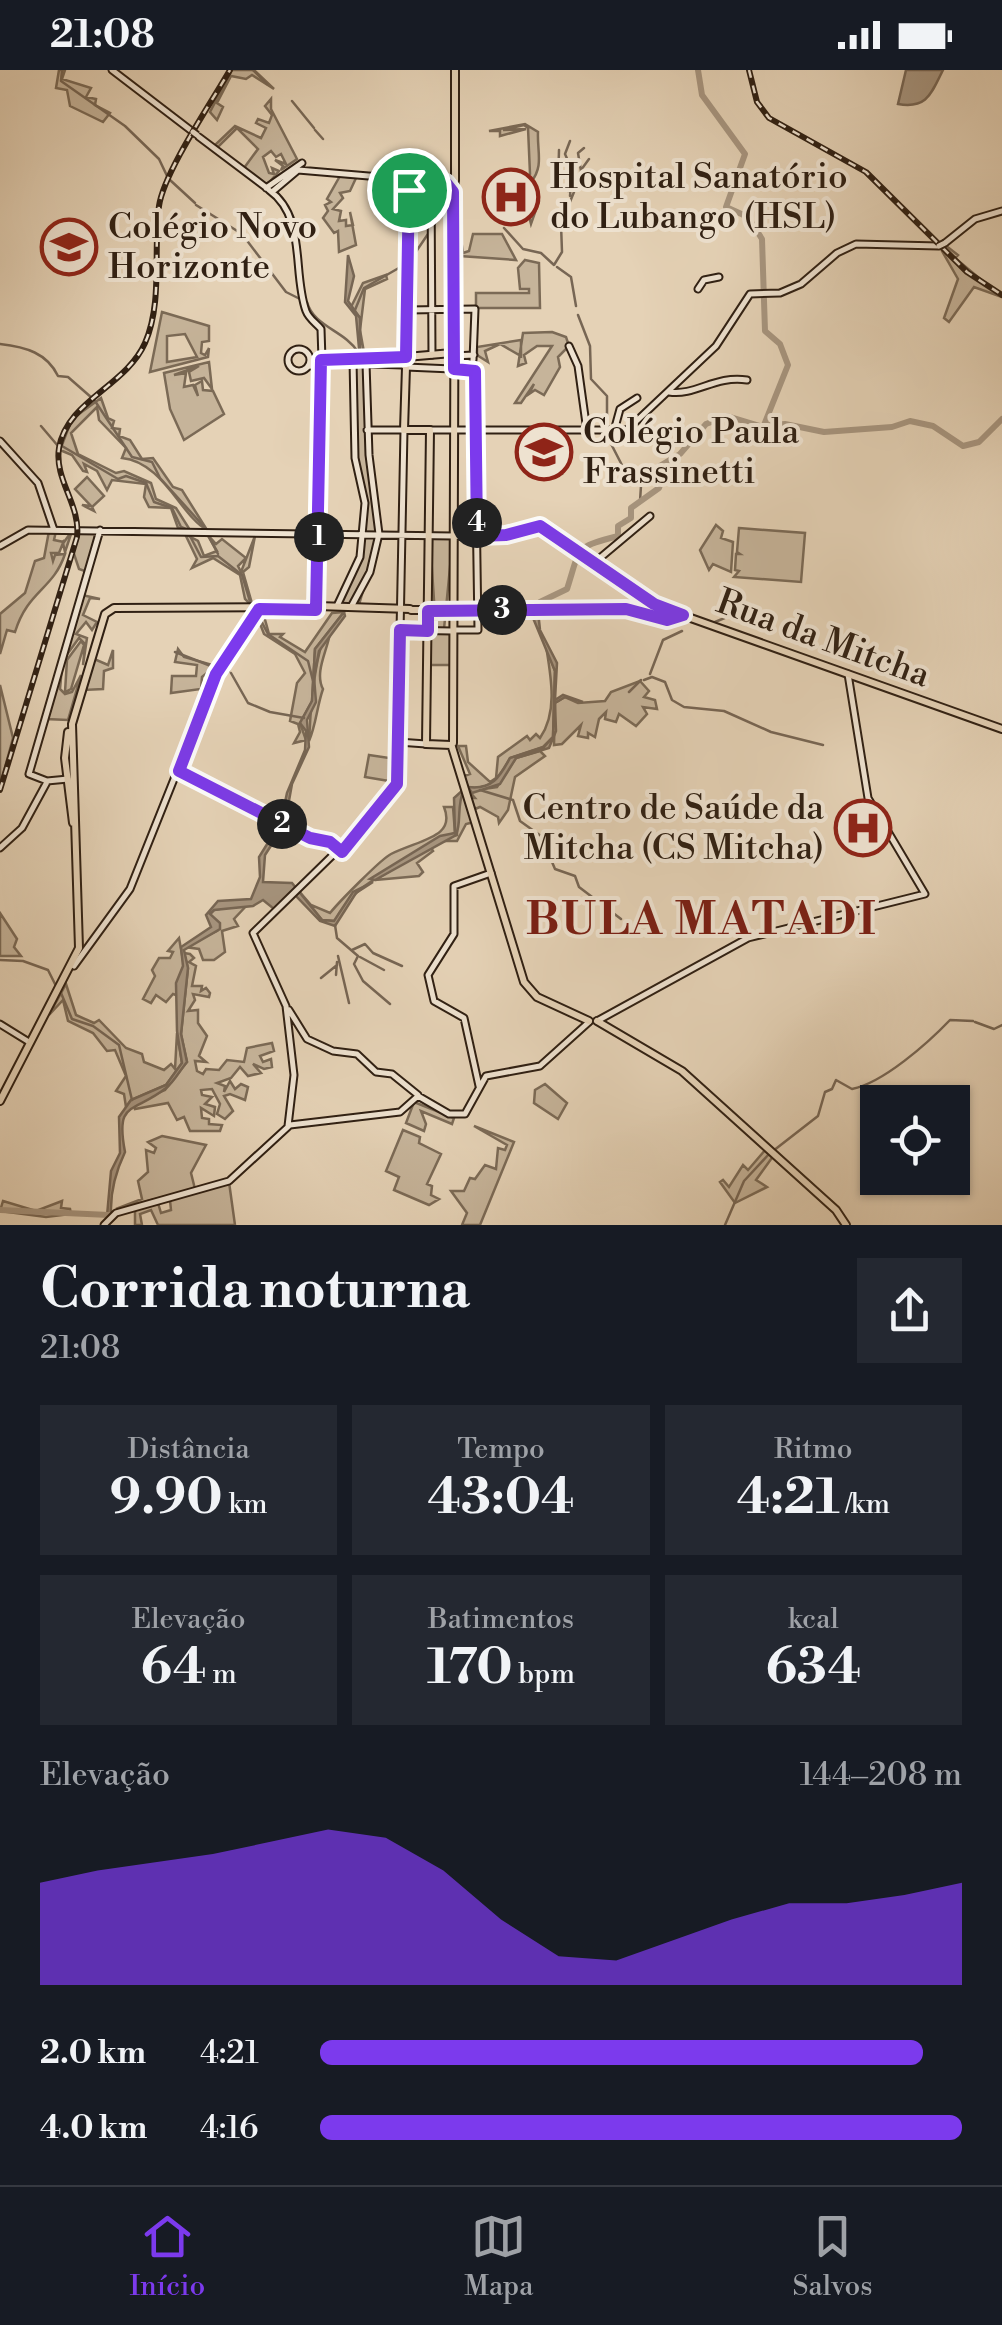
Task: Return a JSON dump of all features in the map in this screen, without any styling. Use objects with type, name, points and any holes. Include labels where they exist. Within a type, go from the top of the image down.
[{"type":"main road","points":[[454,70],[452,745],[529,988],[682,1071],[836,1210],[846,1225]]},
{"type":"main road","points":[[452,356],[404,362],[404,430],[430,430],[426,744],[452,745]]},
{"type":"main road","name":"Rua da Mitcha","points":[[477,536],[506,535],[538,526],[654,604],[1002,729]]},
{"type":"main road","points":[[453,536],[477,536]]},
{"type":"main road","points":[[108,607],[453,610]]},
{"type":"main road","points":[[108,607],[318,607]]},
{"type":"main road","points":[[71,805],[69,757],[81,669],[108,607]]},
{"type":"main road","points":[[0,1098],[74,966],[81,933],[69,757],[74,711],[108,607]]},
{"type":"main road","points":[[81,933],[86,944],[92,942]]},
{"type":"main road","points":[[0,1098],[58,990],[81,933]]},
{"type":"street","points":[[112,70],[271,189],[294,232],[294,262],[306,314],[322,330],[318,607]]},
{"type":"street","points":[[271,189],[298,166],[409,183],[452,185]]},
{"type":"street","points":[[404,362],[409,183]]},
{"type":"street","points":[[431,183],[432,356]]},
{"type":"street","points":[[430,430],[630,428],[721,340],[746,297],[804,282],[836,252],[856,244],[942,244],[975,219],[1002,211]]},
{"type":"street","points":[[698,289],[707,278],[719,277]]},
{"type":"street","points":[[400,630],[478,630],[475,309],[407,310]]},
{"type":"street","points":[[569,346],[578,366],[587,431]]},
{"type":"street","points":[[322,361],[290,352],[288,366],[310,366],[322,361],[404,362],[454,369],[475,364]]},
{"type":"street","points":[[310,355],[310,366]]},
{"type":"street","points":[[452,356],[475,364]]},
{"type":"street","points":[[346,608],[374,564],[376,534],[358,362]]},
{"type":"street","points":[[346,608],[358,563],[365,491],[356,458],[358,362]]},
{"type":"street","points":[[669,392],[689,392],[726,376],[747,380]]},
{"type":"street","points":[[614,431],[620,408],[637,398]]},
{"type":"street","points":[[368,430],[404,430],[402,534],[407,610],[400,630],[397,784],[340,851],[253,933],[286,1006],[308,1039],[333,1052],[357,1054],[376,1072],[392,1074],[420,1097],[459,1116],[469,1110],[479,1086],[494,1072],[525,1072],[540,1066],[595,1021],[748,938],[925,894],[868,798],[848,674]]},
{"type":"street","points":[[0,441],[40,487],[54,530]]},
{"type":"street","points":[[594,564],[650,516]]},
{"type":"street","points":[[0,546],[22,530],[453,536]]},
{"type":"street","points":[[68,779],[46,780],[29,774],[100,530]]},
{"type":"street","points":[[74,966],[130,889],[216,674],[259,609]]},
{"type":"street","points":[[453,610],[626,609],[667,620],[683,615]]},
{"type":"street","points":[[398,742],[426,744]]},
{"type":"street","points":[[179,771],[340,851]]},
{"type":"street","points":[[0,848],[22,828],[46,780]]},
{"type":"street","points":[[479,1086],[464,1018],[434,1002],[428,975],[454,934],[454,886],[492,873]]},
{"type":"street","points":[[286,1006],[294,1075],[292,1125]]},
{"type":"street","points":[[0,1024],[30,1042]]},
{"type":"street","points":[[108,1220],[233,1179],[292,1125],[400,1112],[420,1097]]},
{"type":"shaded area","points":[[59,70],[65,70],[62,79],[91,88],[86,97],[96,99],[95,105],[110,113],[103,122],[70,106],[67,90],[56,88]]},
{"type":"shaded area","points":[[232,70],[254,70],[274,89],[252,75],[246,79],[231,76],[217,103],[223,107],[217,120],[210,112]]},
{"type":"shaded area","points":[[906,70],[943,70],[927,98],[908,105],[898,104]]},
{"type":"shaded area","points":[[271,99],[271,109],[297,159],[281,170],[283,166],[275,160],[286,164],[281,154],[276,157],[271,151],[263,157],[269,173],[274,174],[272,168],[279,171],[267,185],[244,168],[258,149],[237,128],[218,147],[215,145],[235,126],[261,138],[266,128],[256,123],[258,119],[269,123],[272,115],[265,106]]},
{"type":"shaded area","points":[[525,124],[538,132],[539,164],[531,182],[539,201],[531,224],[528,212],[492,205],[492,199],[499,202],[498,184],[504,203],[530,202],[525,187],[514,185],[512,193],[505,190],[504,184],[522,182],[530,174],[528,128],[524,125],[503,130],[526,129],[500,136],[500,131],[489,131]]},
{"type":"shaded area","points":[[340,176],[356,178],[350,191],[340,193],[343,198],[333,209],[341,211],[339,221],[346,220],[346,226],[352,225],[356,245],[339,252],[338,231],[334,233],[323,218],[328,211],[325,205],[331,202],[327,199]]},
{"type":"shaded area","points":[[473,234],[502,234],[516,260],[460,256],[457,247],[462,246],[463,253],[469,251]]},
{"type":"shaded area","points":[[945,245],[1002,297],[974,287],[949,322],[944,318],[958,279],[942,251]]},
{"type":"shaded area","points":[[348,255],[354,276],[348,301],[360,318],[360,359],[356,316],[345,302]]},
{"type":"shaded area","points":[[525,260],[539,263],[540,308],[476,308],[476,293],[529,293],[529,289],[520,289],[518,268]]},
{"type":"shaded area","points":[[386,275],[387,279],[365,289],[360,330],[360,318],[351,307],[363,283]]},
{"type":"shaded area","points":[[162,312],[209,326],[209,341],[202,342],[201,353],[205,355],[209,348],[208,357],[150,372]],"holes":[[[185,334],[197,357],[167,362],[167,336]]]},
{"type":"shaded area","points":[[360,330],[365,358],[360,359]]},
{"type":"shaded area","points":[[552,332],[566,337],[569,346],[558,357],[560,367],[544,395],[535,390],[529,394],[534,384],[521,403],[515,403],[552,346],[537,346],[524,355],[526,363],[518,366],[523,333]]},
{"type":"shaded area","points":[[521,340],[521,356],[500,344],[485,351],[488,362],[477,355],[477,347]]},
{"type":"shaded area","points":[[209,362],[212,389],[204,378],[191,381],[189,372],[199,366],[174,375],[186,373],[184,387],[193,385],[198,396],[195,385],[202,381],[203,390],[213,391],[224,414],[184,440],[170,409],[164,373]]},
{"type":"shaded area","points":[[352,364],[368,364],[369,454],[381,530],[358,608],[335,606],[360,554],[364,499],[355,459]]},
{"type":"shaded area","points":[[101,398],[108,418],[114,421],[112,428],[120,429],[119,436],[130,440],[142,459],[153,458],[173,487],[182,490],[207,530],[149,469],[122,458],[126,448],[99,420],[97,407],[71,433],[78,454],[116,473],[124,471],[151,483],[156,499],[176,508],[190,530],[178,528],[171,508],[149,507],[144,497],[146,484],[112,480],[107,490],[97,471],[84,464],[87,472],[83,471],[72,455],[60,450],[72,419]]},
{"type":"shaded area","name":"Colégio Paula Frassinetti","points":[[546,432],[530,434],[528,439],[546,441],[547,434],[556,433],[560,458],[550,445],[543,451],[543,472],[557,472],[560,460],[562,474],[535,477],[535,457],[529,458],[525,433]]},
{"type":"shaded area","points":[[87,477],[104,496],[92,507],[94,511],[82,505],[91,506],[75,489]]},
{"type":"shaded area","points":[[716,525],[723,531],[721,538],[733,542],[731,572],[713,564],[709,570],[700,550]]},
{"type":"shaded area","points":[[739,528],[805,533],[801,582],[734,577],[739,571],[735,570],[736,554],[740,554]]},
{"type":"shaded area","points":[[49,531],[56,531],[54,540],[64,542],[72,531],[65,552],[63,543],[59,553],[51,553],[53,561],[55,555],[65,554],[54,575],[27,607],[15,632],[7,630],[0,654],[0,614],[25,593],[35,561],[44,558]]},
{"type":"shaded area","points":[[78,531],[94,531],[95,537],[82,587],[85,571],[79,569],[73,551]]},
{"type":"shaded area","points":[[185,534],[198,541],[204,556],[217,551],[207,534],[216,544],[222,539],[246,558],[238,566],[241,572],[255,536],[249,567],[243,572],[253,607],[245,599],[240,575],[213,558],[192,568],[197,559]]},
{"type":"shaded area","points":[[453,536],[444,629],[436,631],[430,539]]},
{"type":"shaded area","points":[[82,595],[100,599],[90,598],[83,615],[97,622],[92,630],[86,622],[76,634],[87,638],[83,665],[85,644],[79,638],[63,660]]},
{"type":"shaded area","points":[[538,611],[540,630],[557,663],[555,700],[563,695],[583,702],[565,697],[555,703],[556,731],[549,748],[516,758],[500,784],[472,793],[468,787],[489,784],[510,758],[544,747],[553,737],[555,671],[531,613]]},
{"type":"shaded area","points":[[344,612],[315,649],[312,701],[300,723],[306,740],[294,743],[300,732],[298,724],[290,721],[297,683],[305,673],[295,654],[264,634],[257,616],[264,616],[269,634],[283,634],[280,637],[305,652],[332,613]]},
{"type":"shaded area","points":[[344,612],[345,616],[319,651],[314,677],[316,702],[307,720],[309,747],[292,784],[285,823],[281,821],[287,793],[305,750],[306,731],[300,723],[312,701],[315,649]]},
{"type":"shaded area","points":[[429,633],[452,633],[452,665],[429,665]]},
{"type":"shaded area","points":[[329,638],[320,671],[323,689],[309,741],[317,663],[323,641]]},
{"type":"shaded area","points":[[81,641],[84,645],[71,689],[65,692],[67,660]]},
{"type":"shaded area","points":[[546,646],[555,671],[553,737],[543,747],[510,758],[498,777],[489,785],[468,787],[464,776],[470,774],[458,746],[466,746],[468,762],[490,782],[496,778],[498,757],[527,736],[530,740],[536,734],[540,738],[546,728],[552,694]]},
{"type":"shaded area","points":[[178,649],[184,657],[216,666],[202,677],[201,689],[171,693],[172,676],[196,676],[197,665],[175,662]]},
{"type":"shaded area","points":[[113,650],[113,668],[104,671],[103,689],[84,690],[92,658],[108,665]]},
{"type":"shaded area","points":[[62,667],[60,689],[65,694],[72,692],[81,675],[68,720],[46,719]]},
{"type":"shaded area","points":[[640,681],[649,691],[644,697],[655,700],[657,709],[643,707],[647,714],[636,726],[619,714],[616,722],[605,719],[606,712],[599,719],[595,737],[588,733],[588,738],[578,736],[581,725],[562,744],[554,745],[555,703],[565,697],[578,703],[605,701],[611,692]]},
{"type":"shaded area","points":[[0,685],[13,738],[0,786]]},
{"type":"shaded area","points":[[540,751],[545,756],[515,777],[508,810],[499,823],[498,817],[480,807],[475,809],[471,798],[475,798],[469,791],[497,787],[516,758]]},
{"type":"shaded area","points":[[369,755],[396,759],[395,782],[365,777]]},
{"type":"shaded area","points":[[464,789],[456,835],[375,880],[370,879],[440,836],[455,833],[454,798]]},
{"type":"shaded area","points":[[465,792],[474,822],[466,824],[457,841],[442,841],[431,848],[433,851],[417,863],[423,872],[419,876],[375,880],[445,838],[457,835],[456,804]]},
{"type":"shaded area","name":"Centro de Saúde da Mitcha (CS Mitcha)","points":[[869,804],[875,818],[868,822],[870,829],[866,832],[868,824],[856,824],[862,833],[856,840],[859,847],[854,849],[846,816]]},
{"type":"shaded area","points":[[444,807],[453,807],[455,833],[369,883],[342,908],[335,921],[322,920],[298,890],[311,905],[330,913],[391,854],[441,831],[446,817]]},
{"type":"shaded area","points":[[279,825],[283,827],[265,855],[263,882],[292,883],[322,920],[334,921],[353,892],[373,882],[356,893],[335,926],[320,921],[293,893],[274,909],[263,900],[253,906],[214,910],[210,914],[220,923],[220,929],[184,950],[188,968],[181,1034],[187,1062],[169,1085],[125,1116],[125,1152],[114,1182],[111,1214],[107,1216],[111,1171],[120,1153],[119,1117],[131,1100],[166,1085],[182,1063],[176,983],[183,966],[181,947],[211,927],[206,915],[218,901],[251,899],[260,877],[259,857]]},
{"type":"shaded area","points":[[249,903],[234,919],[238,926],[222,931],[225,952],[214,960],[203,960],[199,949],[185,947],[217,931],[210,914],[214,910]]},
{"type":"shaded area","points":[[0,913],[17,939],[14,947],[21,956],[0,956]]},
{"type":"shaded area","points":[[179,938],[184,966],[179,996],[173,994],[166,1002],[156,995],[151,1003],[143,999],[159,958],[170,958],[173,952],[168,951]]},
{"type":"shaded area","points":[[184,953],[194,958],[189,962],[196,966],[192,986],[202,986],[201,991],[206,988],[210,993],[209,997],[193,994],[195,1000],[188,1011],[198,1010],[198,1023],[207,1036],[199,1056],[206,1062],[195,1061],[197,1071],[203,1074],[206,1069],[219,1070],[227,1060],[244,1062],[247,1048],[272,1043],[274,1051],[260,1056],[263,1062],[271,1059],[272,1067],[264,1069],[253,1064],[261,1073],[248,1076],[240,1067],[231,1078],[217,1083],[225,1086],[224,1092],[230,1081],[235,1089],[241,1084],[248,1087],[245,1100],[230,1094],[224,1096],[233,1111],[225,1119],[217,1114],[220,1104],[212,1089],[201,1090],[202,1095],[212,1097],[205,1104],[215,1107],[214,1116],[201,1108],[202,1118],[209,1119],[209,1124],[222,1125],[220,1131],[190,1131],[184,1117],[177,1120],[168,1103],[135,1109],[134,1103],[165,1090],[187,1062],[181,1034],[188,968]]},
{"type":"shaded area","points":[[66,984],[76,1015],[94,1023],[99,1020],[126,1048],[142,1054],[144,1062],[164,1070],[171,1064],[175,1069],[177,1033],[182,1063],[166,1085],[131,1100],[126,1107],[124,1094],[116,1091],[126,1076],[115,1050],[107,1051],[93,1033],[68,1021],[63,1000],[49,1015]]},
{"type":"shaded area","points":[[545,1084],[567,1103],[558,1119],[534,1103],[535,1090]]},
{"type":"shaded area","points":[[414,1102],[454,1118],[452,1124],[421,1111],[426,1124],[424,1131],[406,1123]]},
{"type":"shaded area","points":[[474,1126],[514,1142],[480,1225],[462,1225],[467,1213],[451,1191],[464,1191],[470,1178],[475,1179],[485,1165],[496,1169],[498,1148],[505,1150],[507,1145]]},
{"type":"shaded area","points":[[403,1130],[420,1137],[419,1143],[441,1154],[427,1184],[432,1186],[431,1195],[439,1199],[429,1205],[394,1190],[399,1177],[386,1171]]},
{"type":"shaded area","points":[[162,1136],[206,1145],[191,1173],[195,1189],[116,1209],[142,1199],[138,1181],[148,1172],[146,1150],[154,1153],[156,1148],[148,1142]]},
{"type":"shaded area","points":[[766,1149],[774,1155],[756,1180],[767,1187],[735,1203],[720,1182],[723,1180],[729,1187],[743,1165],[748,1170]]},
{"type":"shaded area","points":[[229,1182],[235,1225],[158,1225],[151,1210],[140,1214],[142,1225],[135,1225],[135,1210],[158,1203],[161,1213],[171,1210],[170,1200]]},
{"type":"shaded area","points":[[3,1201],[36,1211],[62,1201],[61,1208],[70,1209],[71,1214],[46,1217],[0,1211]]},
{"type":"waterway","points":[[62,70],[61,81],[125,126],[159,159],[168,178]]},
{"type":"waterway","points":[[253,70],[267,84]]},
{"type":"waterway","points":[[698,70],[702,95],[745,154],[726,207],[748,217],[762,239],[765,331],[780,344],[788,365],[764,425]]},
{"type":"waterway","points":[[292,101],[314,128]]},
{"type":"waterway","points":[[315,130],[323,139]]},
{"type":"waterway","points":[[570,141],[565,154],[572,170],[570,196]]},
{"type":"waterway","points":[[575,190],[581,171],[578,153],[584,148]]},
{"type":"waterway","points":[[559,150],[558,185],[568,191]]},
{"type":"waterway","points":[[581,170],[589,159]]},
{"type":"waterway","points":[[578,187],[602,173]]},
{"type":"waterway","points":[[170,180],[195,203]]},
{"type":"waterway","points":[[504,228],[523,249],[541,253],[554,265],[562,252],[561,224],[574,192]]},
{"type":"waterway","points":[[196,205],[242,234],[286,292],[302,300]]},
{"type":"waterway","points":[[435,223],[441,210]]},
{"type":"waterway","points":[[409,262],[428,234]]},
{"type":"waterway","points":[[355,310],[364,288],[404,265]]},
{"type":"waterway","points":[[557,267],[571,277],[576,306]]},
{"type":"waterway","points":[[307,302],[316,317],[358,352]]},
{"type":"waterway","points":[[578,315],[590,346],[591,379],[607,396],[607,427]]},
{"type":"waterway","points":[[0,344],[27,349],[42,357],[58,376],[68,377],[92,398]]},
{"type":"waterway","points":[[95,401],[132,457],[152,462],[160,478],[207,530]]},
{"type":"waterway","points":[[534,612],[540,602],[567,589],[581,551],[618,536],[618,526],[631,518],[631,508],[659,488],[663,476],[658,467],[680,454],[706,424],[727,416],[760,426],[785,424],[824,432],[892,427],[910,421],[933,426],[963,446],[979,442],[1002,419]]},
{"type":"waterway","points":[[41,426],[58,446]]},
{"type":"waterway","points":[[607,436],[625,471],[641,486],[640,501]]},
{"type":"waterway","points":[[62,446],[118,479],[126,476],[146,483],[154,502],[172,508],[181,527],[188,530]]},
{"type":"waterway","points":[[208,535],[218,554]]},
{"type":"waterway","points":[[190,536],[201,557],[218,556],[242,575],[251,605]]},
{"type":"waterway","points":[[729,617],[743,610]]},
{"type":"waterway","points":[[258,615],[268,634],[308,661],[313,681]]},
{"type":"waterway","points":[[715,622],[727,617]]},
{"type":"waterway","points":[[650,674],[663,640],[682,631]]},
{"type":"waterway","points":[[175,652],[216,668]]},
{"type":"waterway","points":[[223,669],[229,671]]},
{"type":"waterway","points":[[231,673],[248,703],[270,712],[304,718]]},
{"type":"waterway","points":[[644,680],[652,677],[665,682],[672,700],[684,707],[724,711],[771,732],[823,745]]},
{"type":"waterway","points":[[629,692],[641,680]]},
{"type":"waterway","points":[[480,790],[513,800],[520,821],[541,836],[555,869],[575,876],[579,887],[621,919]]},
{"type":"waterway","points":[[335,925],[337,938],[358,956],[354,964],[363,981],[390,1004]]},
{"type":"waterway","points":[[352,950],[365,944],[373,953],[402,966]]},
{"type":"waterway","points":[[338,956],[349,1003]]},
{"type":"waterway","points":[[360,957],[384,970]]},
{"type":"waterway","points":[[0,960],[23,961],[48,970],[56,986]]},
{"type":"waterway","points":[[336,975],[337,962]]},
{"type":"waterway","points":[[321,978],[337,965]]},
{"type":"waterway","points":[[61,993],[72,1019],[93,1026],[119,1045],[132,1100]]},
{"type":"waterway","points":[[773,1151],[818,1116],[825,1092],[832,1089],[836,1080],[852,1089],[864,1085],[904,1061],[950,1020],[973,1021]]},
{"type":"waterway","points":[[975,1022],[994,1029],[1002,1025]]},
{"type":"waterway","points":[[725,1225],[744,1181],[769,1154]]},
{"type":"waterway","points":[[0,1210],[109,1215]]},
{"type":"railway","points":[[0,790],[77,537],[75,514],[60,471],[59,448],[64,432],[85,405],[125,371],[145,343],[154,311],[157,223],[163,192],[230,70]]},
{"type":"railway","points":[[749,70],[757,102],[769,118],[866,172],[967,272],[1002,295]]},
{"type":"place","name":"Hospital Sanatório do Lubango (HSL)","points":[[511,197]]},
{"type":"place","name":"Colégio Novo Horizonte","points":[[69,247]]},
{"type":"place","name":"Colégio Paula Frassinetti","points":[[544,452]]},
{"type":"place","name":"Centro de Saúde da Mitcha (CS Mitcha)","points":[[863,828]]},
{"type":"district","name":"BULA MATADI","points":[[702,920]]},
{"type":"route","points":[[409,183],[446,183],[453,192],[454,369],[475,371],[477,536],[506,535],[540,526],[654,604],[683,615],[667,620],[626,609],[428,611],[428,631],[400,630],[397,784],[342,852],[332,843],[310,838],[179,771],[216,674],[259,609],[316,610],[321,360],[406,357],[409,190],[409,183]]}]
